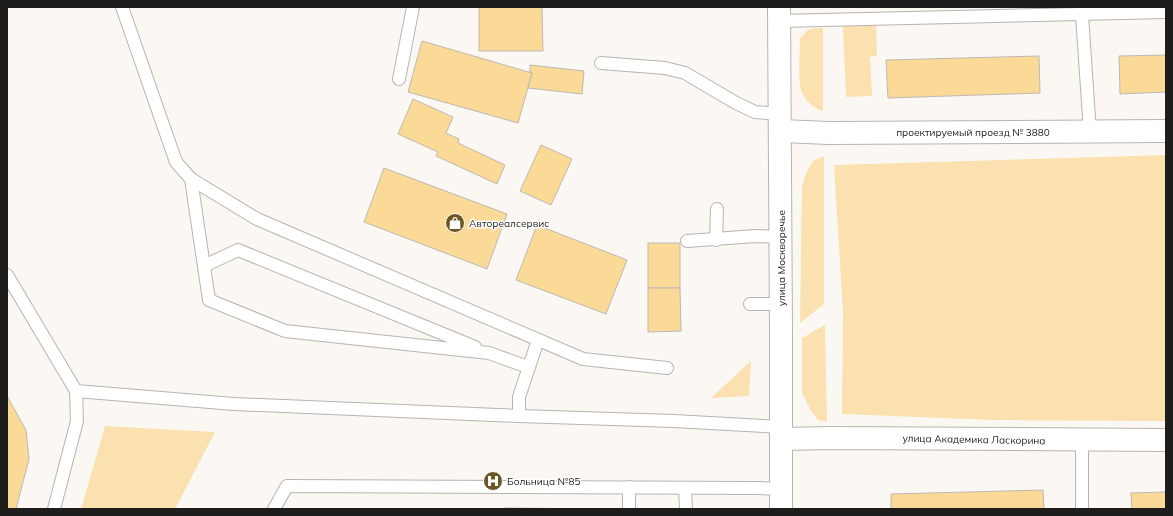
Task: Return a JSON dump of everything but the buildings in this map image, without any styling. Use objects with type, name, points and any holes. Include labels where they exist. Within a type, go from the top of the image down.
[{"type":"street","name":"улица Москворечье","points":[[779,14],[781,237],[780,499]]},
{"type":"street","name":"проектируемый проезд № 3880","points":[[780,122],[829,132],[1166,131]]},
{"type":"street","name":"улица Академика Ласкорина","points":[[781,433],[832,438],[1166,440]]},
{"type":"lane","points":[[122,7],[176,162],[191,179],[257,218],[583,359],[667,368]]},
{"type":"lane","points":[[399,79],[413,7]]},
{"type":"lane","points":[[779,14],[1082,15],[1166,12]]},
{"type":"lane","points":[[1082,15],[1090,132]]},
{"type":"lane","points":[[601,63],[665,68],[685,73],[736,103],[780,122]]},
{"type":"lane","points":[[191,179],[209,300],[285,331],[489,353]]},
{"type":"lane","points":[[716,240],[717,209]]},
{"type":"lane","points":[[687,241],[756,236],[781,237]]},
{"type":"lane","points":[[204,266],[238,250],[489,353],[528,367]]},
{"type":"lane","points":[[7,275],[76,392],[77,422],[54,509]]},
{"type":"lane","points":[[750,304],[781,304]]},
{"type":"lane","points":[[519,416],[519,397],[538,340]]},
{"type":"lane","points":[[76,392],[234,404],[674,421],[781,433]]},
{"type":"lane","points":[[1082,440],[1082,509]]},
{"type":"lane","points":[[274,509],[287,486],[685,488],[780,499]]},
{"type":"lane","points":[[628,487],[629,509]]},
{"type":"lane","points":[[685,488],[686,509]]},
{"type":"shaded area","points":[[876,25],[877,56],[870,57],[872,96],[846,97],[843,26]]},
{"type":"shaded area","points":[[823,28],[823,111],[812,106],[802,94],[800,86],[800,38],[808,30]]},
{"type":"shaded area","points":[[1166,155],[1166,421],[993,420],[842,414],[843,311],[834,165]]},
{"type":"shaded area","points":[[824,156],[824,304],[800,323],[802,186],[806,173],[813,161]]},
{"type":"shaded area","points":[[825,325],[827,422],[818,420],[811,411],[802,393],[802,338]]},
{"type":"shaded area","points":[[751,361],[749,396],[711,398]]},
{"type":"shaded area","points":[[105,426],[215,432],[175,509],[81,509]]},
{"type":"place","name":"Автореалсервис","points":[[455,223]]},
{"type":"place","name":"Больница №85","points":[[493,481]]}]
